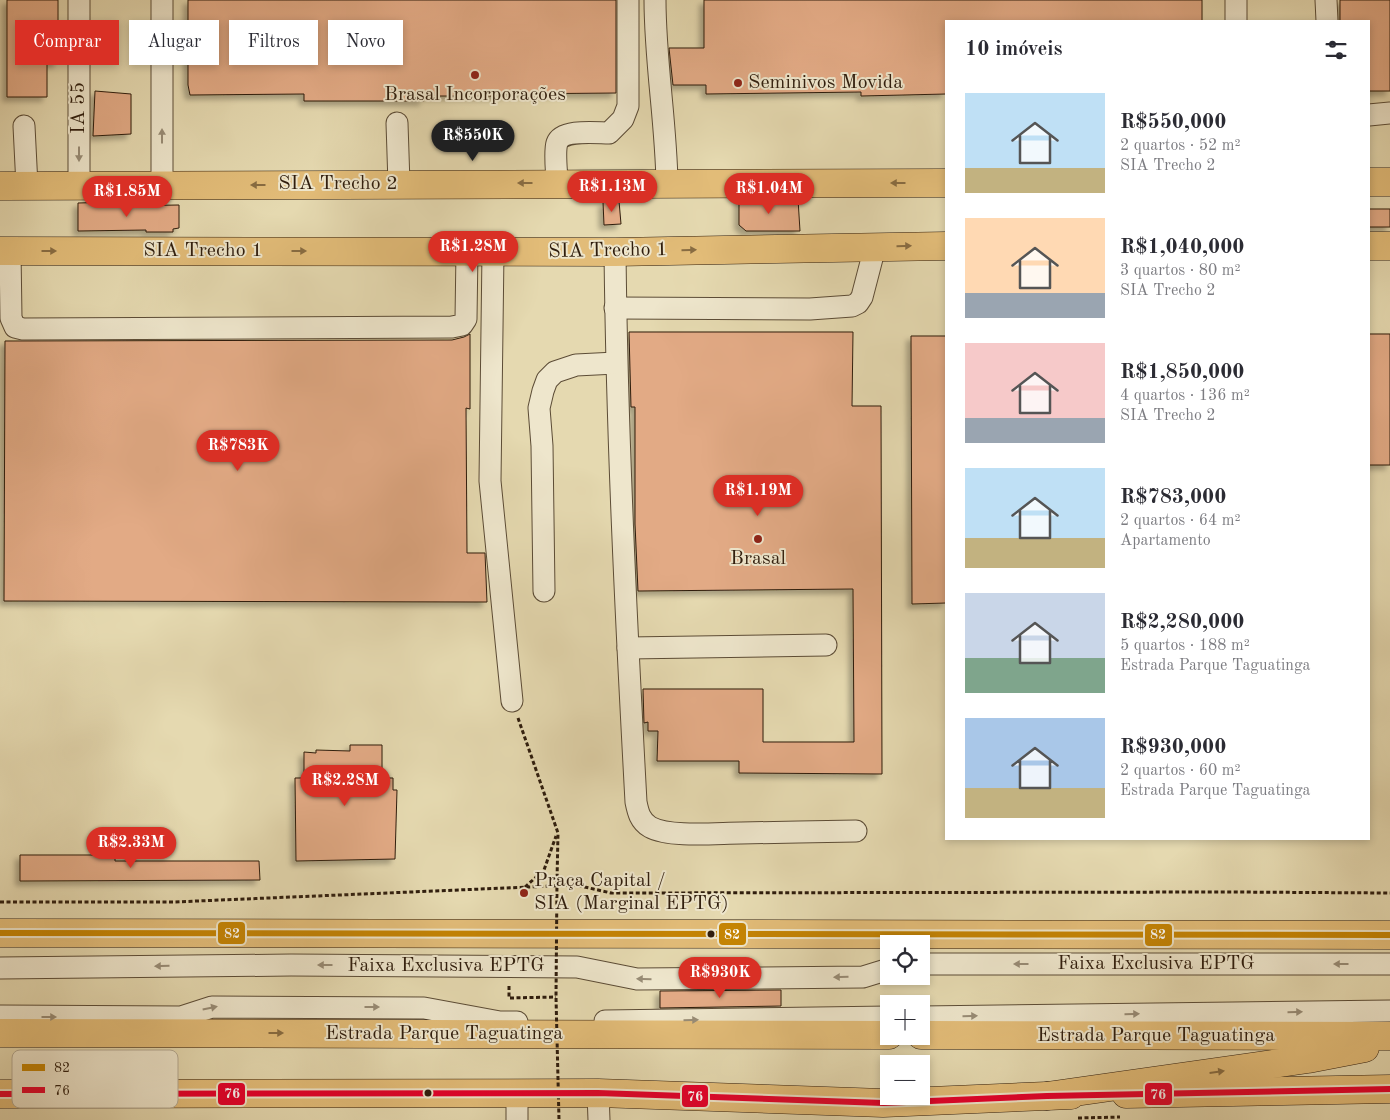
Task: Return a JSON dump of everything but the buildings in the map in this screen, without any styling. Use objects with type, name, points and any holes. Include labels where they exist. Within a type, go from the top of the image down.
[{"type":"main road","points":[[1370,182],[1390,182]]},
{"type":"main road","name":"SIA Trecho 2","points":[[0,186],[945,183]]},
{"type":"main road","name":"SIA Trecho 1","points":[[5,251],[615,252],[945,246]]},
{"type":"main road","points":[[1370,246],[1390,246]]},
{"type":"main road","points":[[0,933],[1390,935]]},
{"type":"main road","name":"Estrada Parque Taguatinga","points":[[0,1033],[880,1035]]},
{"type":"main road","name":"Estrada Parque Taguatinga","points":[[930,1035],[1390,1036]]},
{"type":"main road","points":[[178,1094],[598,1093],[883,1112],[1047,1096],[1308,1059],[1390,1043]]},
{"type":"main road","points":[[1047,1096],[1390,1089]]},
{"type":"street","name":"IA 55","points":[[79,0],[79,186]]},
{"type":"street","points":[[162,0],[162,185]]},
{"type":"street","points":[[557,183],[556,144],[560,138],[566,134],[609,133],[623,119],[628,106],[628,0]]},
{"type":"street","points":[[655,0],[655,24],[667,154],[667,183]]},
{"type":"street","points":[[1236,0],[1236,20]]},
{"type":"street","points":[[1326,0],[1327,20]]},
{"type":"street","points":[[1370,115],[1390,114]]},
{"type":"street","points":[[397,122],[399,184]]},
{"type":"street","points":[[24,126],[27,186]]},
{"type":"street","points":[[615,308],[810,310],[852,306],[862,297],[875,247]]},
{"type":"street","points":[[5,251],[11,318],[15,327],[23,329],[452,327],[462,325],[466,319],[480,252]]},
{"type":"street","points":[[480,252],[490,481],[512,702]]},
{"type":"street","points":[[615,252],[616,363],[628,648],[638,812],[642,821],[660,830],[694,834],[856,831]]},
{"type":"street","points":[[544,591],[542,446],[539,408],[542,391],[547,380],[555,372],[576,366],[616,363]]},
{"type":"street","points":[[628,648],[826,645]]},
{"type":"street","name":"Faixa Exclusiva EPTG","points":[[930,964],[1390,964]]},
{"type":"street","name":"Faixa Exclusiva EPTG","points":[[0,968],[291,965],[577,967],[637,979],[862,977],[880,972]]},
{"type":"street","name":"Faixa Exclusiva EPTG","points":[[0,1016],[181,1017],[212,1006],[424,1008],[500,1022],[880,1017]]},
{"type":"street","points":[[930,1017],[1390,1011]]},
{"type":"street","points":[[517,1093],[517,1120]]},
{"type":"street","points":[[598,1093],[599,1120]]},
{"type":"path","points":[[512,702],[558,833],[556,997],[559,1120]]},
{"type":"path","points":[[525,887],[544,870],[558,833]]},
{"type":"path","points":[[0,902],[174,902],[576,885],[611,893],[1390,893]]},
{"type":"path","points":[[534,997],[556,997]]},
{"type":"transit line","name":"82","points":[[0,933],[1390,935]]},
{"type":"transit line","name":"76","points":[[178,1094],[598,1093],[883,1103],[1047,1096],[1390,1089]]},
{"type":"transit line","name":"76","points":[[0,1094],[12,1094]]},
{"type":"place","name":"Brasal Incorporações","points":[[475,75]]},
{"type":"place","name":"Seminivos Movida","points":[[738,83]]},
{"type":"place","name":"Brasal","points":[[758,539]]},
{"type":"place","name":"Praça Capital / SIA (Marginal EPTG)","points":[[524,893]]}]
